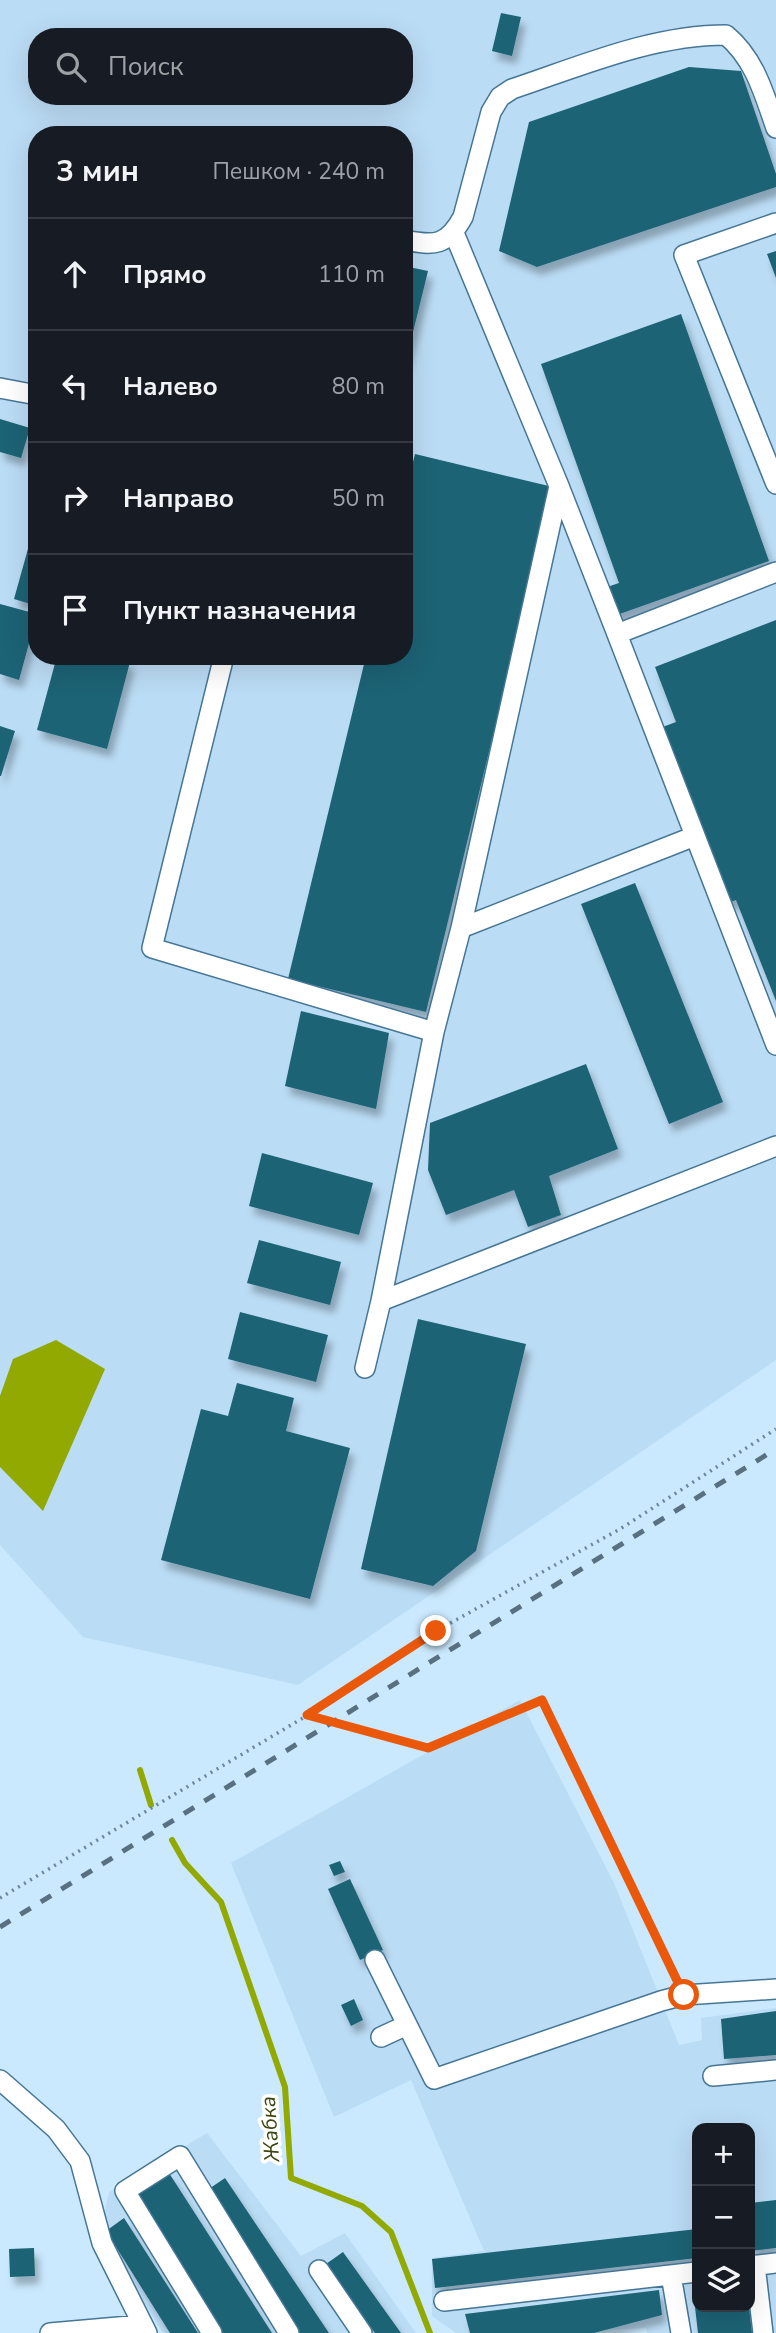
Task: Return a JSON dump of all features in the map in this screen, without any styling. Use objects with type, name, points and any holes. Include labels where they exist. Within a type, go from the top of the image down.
[{"type":"street","points":[[413,241],[440,243],[454,233],[463,217],[491,112],[500,97],[512,89],[674,39],[726,35],[741,47],[756,73],[776,128]]},
{"type":"street","points":[[776,223],[684,255],[776,484]]},
{"type":"street","points":[[454,233],[559,486],[776,1045]]},
{"type":"street","points":[[0,388],[28,393]]},
{"type":"street","points":[[365,1368],[381,1301],[434,1032],[461,928],[559,486]]},
{"type":"street","points":[[617,634],[776,572]]},
{"type":"street","points":[[222,665],[152,948],[434,1032]]},
{"type":"street","points":[[461,928],[695,836]]},
{"type":"street","points":[[381,1301],[776,1146]]},
{"type":"street","points":[[375,1960],[434,2079],[684,1995],[776,1989]]},
{"type":"street","points":[[381,2037],[407,2025]]},
{"type":"street","points":[[713,2076],[776,2070]]},
{"type":"street","points":[[0,2080],[56,2129],[80,2161],[102,2243],[144,2329],[50,2333]]},
{"type":"street","points":[[212,2333],[125,2191],[180,2156],[289,2333]]},
{"type":"street","points":[[755,2265],[776,2263]]},
{"type":"street","points":[[319,2270],[362,2333]]},
{"type":"street","points":[[444,2301],[692,2272]]},
{"type":"street","points":[[671,2274],[681,2333]]},
{"type":"street","points":[[755,2284],[763,2333]]},
{"type":"path","points":[[0,1898],[307,1715],[436,1631],[620,1529],[776,1429]]},
{"type":"path","points":[[307,1715],[428,1748],[542,1700],[684,1995]]},
{"type":"shaded area","points":[[0,0],[776,0],[776,1360],[298,1685],[83,1637],[0,1545]]},
{"type":"shaded area","points":[[56,1340],[105,1369],[43,1511],[0,1467],[0,1396],[13,1359]]},
{"type":"shaded area","points":[[520,1700],[614,1883],[679,2045],[702,2040],[701,2018],[776,2008],[776,2333],[647,2333],[646,2328],[548,2333],[456,2333],[432,2316],[432,2258],[484,2251],[411,2080],[334,2117],[231,1863]]},
{"type":"shaded area","points":[[207,2133],[301,2256],[345,2233],[416,2333],[163,2333],[100,2233],[109,2192]]},
{"type":"building","points":[[501,13],[521,17],[512,56],[492,51]]},
{"type":"building","points":[[689,67],[741,71],[776,174],[776,187],[537,267],[499,251],[529,122]]},
{"type":"building","points":[[776,251],[776,278],[767,254]]},
{"type":"building","points":[[413,268],[428,271],[413,332]]},
{"type":"building","points":[[681,314],[769,561],[614,616],[604,588],[619,583],[541,364]]},
{"type":"building","points":[[0,419],[28,427],[21,458],[0,452]]},
{"type":"building","points":[[415,454],[553,487],[426,1012],[288,979],[364,665],[413,665]]},
{"type":"building","points":[[28,549],[28,603],[14,599]]},
{"type":"building","points":[[0,604],[28,612],[28,647],[19,680],[0,674]]},
{"type":"building","points":[[776,620],[776,1001],[736,900],[728,903],[660,728],[676,722],[655,667]]},
{"type":"building","points":[[55,665],[129,665],[107,749],[37,730]]},
{"type":"building","points":[[0,726],[15,731],[1,776],[0,776]]},
{"type":"building","points":[[635,883],[723,1102],[669,1124],[581,904]]},
{"type":"building","points":[[301,1011],[389,1033],[376,1109],[285,1086]]},
{"type":"building","points":[[586,1064],[618,1149],[549,1176],[561,1215],[528,1227],[514,1190],[446,1215],[428,1170],[430,1123]]},
{"type":"building","points":[[262,1153],[373,1183],[359,1235],[249,1206]]},
{"type":"building","points":[[259,1240],[341,1262],[330,1305],[247,1283]]},
{"type":"building","points":[[240,1312],[328,1335],[316,1382],[228,1359]]},
{"type":"building","points":[[418,1319],[526,1344],[476,1551],[433,1586],[361,1569]]},
{"type":"building","points":[[237,1383],[294,1398],[286,1431],[350,1448],[310,1599],[161,1560],[201,1409],[228,1416]]},
{"type":"building","points":[[340,1861],[345,1872],[334,1876],[329,1865]]},
{"type":"building","points":[[350,1879],[383,1950],[360,1960],[328,1889]]},
{"type":"building","points":[[354,1999],[363,2020],[351,2026],[341,2005]]},
{"type":"building","points":[[776,2011],[776,2055],[724,2059],[721,2019]]},
{"type":"building","points":[[169,2173],[272,2333],[223,2333],[135,2195]]},
{"type":"building","points":[[225,2178],[329,2333],[298,2333],[203,2193]]},
{"type":"building","points":[[776,2200],[776,2248],[755,2250],[755,2202]]},
{"type":"building","points":[[124,2218],[198,2333],[170,2333],[106,2231]]},
{"type":"building","points":[[692,2230],[692,2259],[435,2288],[432,2259]]},
{"type":"building","points":[[34,2248],[35,2276],[10,2277],[9,2249]]},
{"type":"building","points":[[343,2252],[401,2333],[375,2333],[326,2264]]},
{"type":"building","points":[[659,2290],[662,2315],[594,2333],[470,2333],[465,2314]]},
{"type":"building","points":[[696,2312],[750,2312],[752,2333],[698,2333]]},
{"type":"waterway","name":"Жабка","points":[[140,1770],[151,1805]]},
{"type":"waterway","name":"Жабка","points":[[172,1840],[185,1863],[221,1902],[285,2087],[291,2178],[362,2206],[391,2232],[430,2333]]},
{"type":"railway","points":[[0,1927],[776,1449]]},
{"type":"route","points":[[436,1631],[307,1715],[428,1748],[542,1700],[684,1995]]}]
